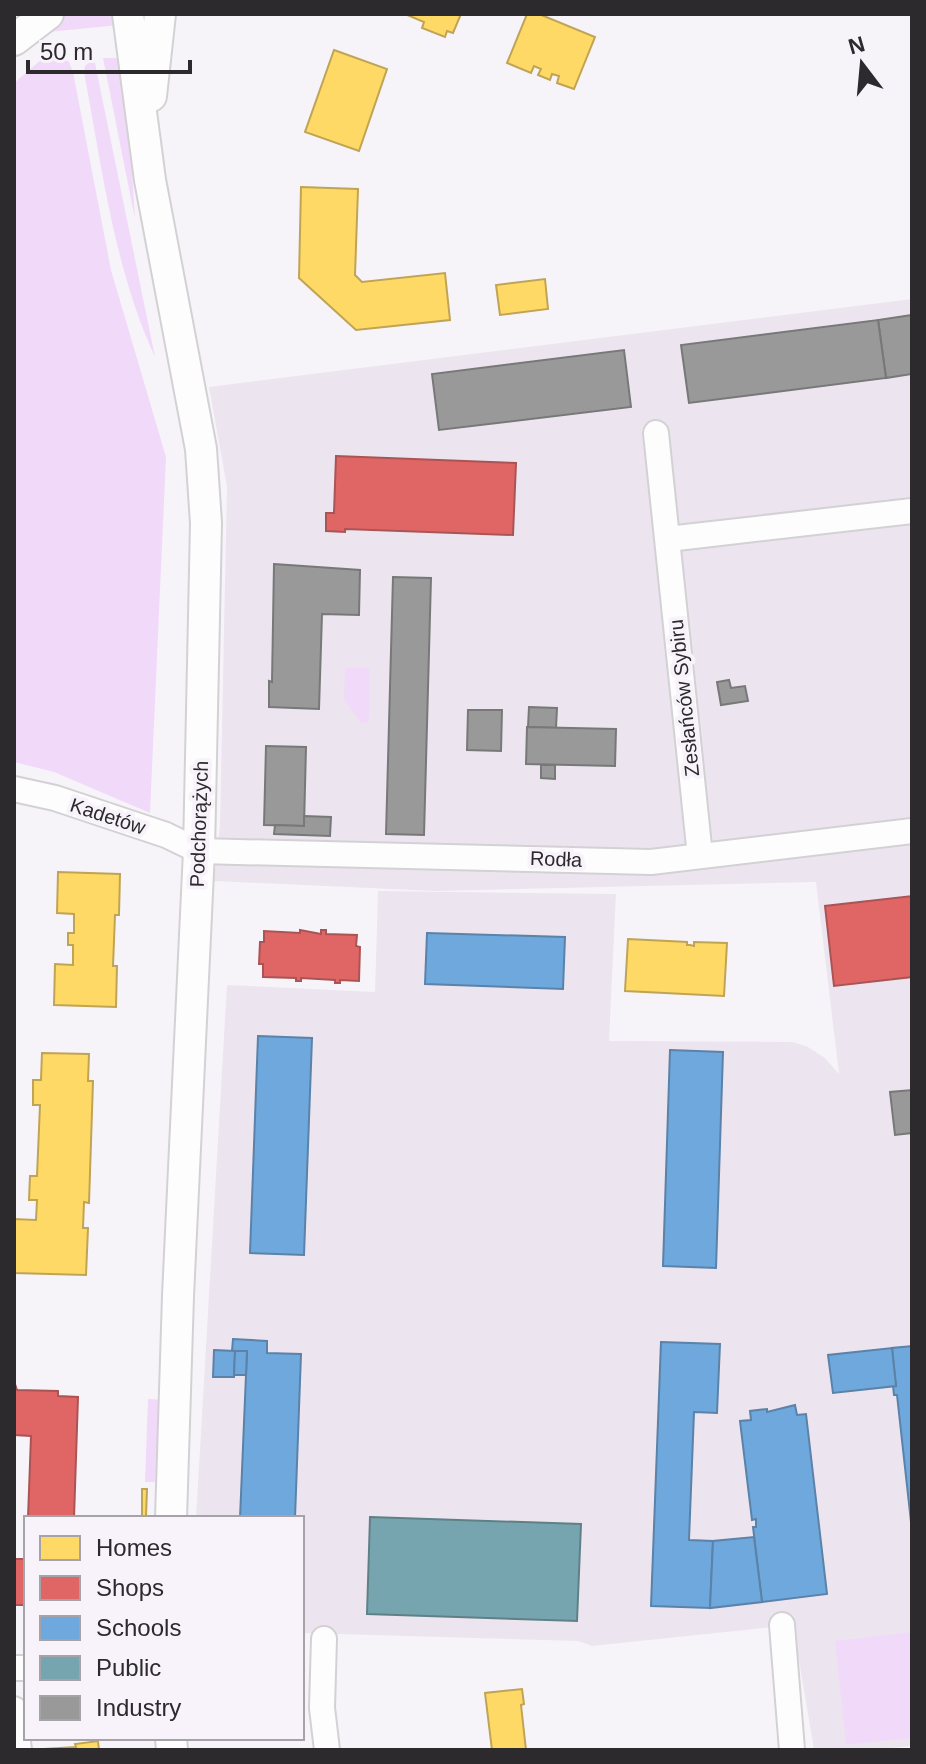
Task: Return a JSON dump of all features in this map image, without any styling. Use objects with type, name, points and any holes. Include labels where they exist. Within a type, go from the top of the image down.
[{"type":"street","name":"Podchorążych","points":[[128,14],[150,180],[199,434],[205,490],[199,851],[178,1280],[171,1516]]},
{"type":"street","name":"Podchorążych","points":[[146,134],[160,14]]},
{"type":"street","name":"Zesłańców Sybiru","points":[[656,433],[700,856]]},
{"type":"street","points":[[668,539],[912,511]]},
{"type":"street","name":"Kadetów","points":[[14,789],[29,791],[166,835],[199,851]]},
{"type":"street","name":"Rodła","points":[[199,851],[651,862],[912,831]]},
{"type":"street","points":[[782,1625],[792,1750]]},
{"type":"street","points":[[324,1639],[322,1708],[327,1750]]},
{"type":"street","points":[[14,1709],[19,1750]]},
{"type":"shaded area","points":[[63,14],[115,14],[120,25],[38,33]]},
{"type":"shaded area","points":[[62,58],[69,62],[73,72],[111,270],[166,457],[150,813],[54,772],[14,762],[14,83],[42,59]]},
{"type":"shaded area","points":[[94,58],[155,357],[129,288],[111,217],[84,72],[85,66]]},
{"type":"shaded area","points":[[103,58],[125,58],[135,219]]},
{"type":"shaded area","points":[[912,299],[912,1746],[814,1750],[793,1625],[592,1646],[578,1641],[304,1633],[304,1516],[196,1516],[227,985],[375,992],[378,891],[616,894],[609,1041],[793,1042],[825,1058],[839,1074],[816,882],[436,891],[214,881],[220,825],[227,487],[209,387]]},
{"type":"shaded area","points":[[345,668],[370,668],[369,722],[361,723],[344,699]]},
{"type":"shaded area","points":[[148,1399],[167,1400],[155,1482],[145,1482]]},
{"type":"shaded area","points":[[912,1632],[912,1738],[846,1745],[835,1641]]},
{"type":"building: Homes","points":[[405,14],[461,14],[453,33],[447,31],[445,37],[422,28],[424,22]]},
{"type":"building: Homes","points":[[527,14],[539,14],[595,37],[574,89],[557,83],[559,76],[552,74],[550,80],[538,75],[541,69],[534,66],[531,73],[507,63]]},
{"type":"building: Homes","points":[[334,50],[387,69],[359,151],[305,132]]},
{"type":"building: Homes","points":[[301,187],[358,189],[355,275],[362,282],[445,273],[450,320],[356,330],[299,278]]},
{"type":"building: Homes","points":[[545,279],[548,309],[500,315],[496,285]]},
{"type":"building: Homes","points":[[58,872],[120,874],[113,966],[117,966],[116,1007],[54,1005],[55,964],[73,965],[73,945],[68,945],[68,933],[74,933],[74,914],[57,913]]},
{"type":"building: Homes","points":[[628,939],[687,942],[687,945],[694,946],[694,942],[727,943],[724,996],[625,991]]},
{"type":"building: Homes","points":[[42,1053],[89,1054],[88,1081],[93,1081],[89,1203],[84,1202],[83,1228],[88,1228],[86,1275],[14,1273],[14,1219],[36,1220],[37,1200],[29,1200],[30,1176],[37,1176],[40,1105],[33,1105],[33,1080],[41,1080]]},
{"type":"building: Homes","points":[[142,1489],[147,1489],[146,1516],[142,1516]]},
{"type":"building: Homes","points":[[522,1689],[526,1750],[492,1750],[485,1693]]},
{"type":"building: Homes","points":[[98,1741],[99,1750],[28,1750],[76,1747],[75,1744]]},
{"type":"building: Shops","points":[[336,456],[516,463],[513,535],[345,529],[345,532],[326,531],[326,513],[334,513]]},
{"type":"building: Shops","points":[[912,896],[912,977],[834,986],[825,906]]},
{"type":"building: Shops","points":[[300,930],[357,935],[356,946],[360,947],[359,981],[340,980],[340,983],[335,983],[335,980],[301,978],[301,981],[296,981],[296,978],[263,977],[263,964],[259,964],[264,931],[300,933]]},
{"type":"building: Shops","points":[[15,1384],[17,1390],[58,1391],[58,1396],[78,1397],[74,1516],[28,1516],[31,1436],[14,1435]]},
{"type":"building: Shops","points":[[14,1559],[24,1559],[24,1605],[14,1605]]},
{"type":"building: Schools","points":[[427,933],[565,937],[563,989],[425,984]]},
{"type":"building: Schools","points":[[258,1036],[312,1038],[304,1255],[250,1253]]},
{"type":"building: Schools","points":[[670,1050],[723,1052],[716,1268],[663,1266]]},
{"type":"building: Schools","points":[[233,1339],[267,1341],[267,1353],[301,1354],[295,1516],[240,1516],[247,1351],[232,1351]]},
{"type":"building: Schools","points":[[661,1342],[720,1344],[717,1413],[694,1412],[689,1540],[713,1541],[710,1608],[651,1606]]},
{"type":"building: Schools","points":[[912,1346],[912,1531],[897,1395],[894,1395],[893,1386],[896,1386],[892,1348]]},
{"type":"building: Schools","points":[[892,1348],[896,1386],[833,1393],[828,1355]]},
{"type":"building: Schools","points":[[214,1350],[235,1351],[234,1377],[213,1377]]},
{"type":"building: Schools","points":[[235,1351],[247,1351],[246,1375],[234,1375]]},
{"type":"building: Schools","points":[[795,1405],[797,1415],[806,1414],[827,1594],[762,1602],[753,1527],[756,1527],[756,1519],[752,1520],[740,1421],[751,1420],[750,1411],[767,1409],[767,1412]]},
{"type":"building: Schools","points":[[754,1537],[762,1602],[710,1608],[713,1541]]},
{"type":"building: Public","points":[[370,1517],[581,1524],[577,1621],[367,1614]]},
{"type":"building: Industry","points":[[912,315],[912,374],[886,378],[878,320]]},
{"type":"building: Industry","points":[[878,320],[886,378],[689,403],[681,345]]},
{"type":"building: Industry","points":[[624,350],[631,407],[439,430],[432,374]]},
{"type":"building: Industry","points":[[274,564],[360,570],[359,615],[322,614],[319,709],[269,707]]},
{"type":"building: Industry","points":[[393,577],[431,578],[424,835],[386,834]]},
{"type":"building: Industry","points":[[729,680],[731,688],[745,686],[748,701],[721,705],[717,682]]},
{"type":"building: Industry","points":[[529,707],[557,708],[556,728],[528,727]]},
{"type":"building: Industry","points":[[468,710],[502,710],[501,751],[467,750]]},
{"type":"building: Industry","points":[[527,727],[616,729],[615,766],[526,764]]},
{"type":"building: Industry","points":[[266,746],[306,747],[304,826],[264,825]]},
{"type":"building: Industry","points":[[541,765],[555,765],[555,779],[541,778]]},
{"type":"building: Industry","points":[[304,816],[331,817],[330,836],[274,834],[275,825],[304,826]]},
{"type":"building: Industry","points":[[912,1090],[912,1133],[895,1135],[890,1092]]}]
